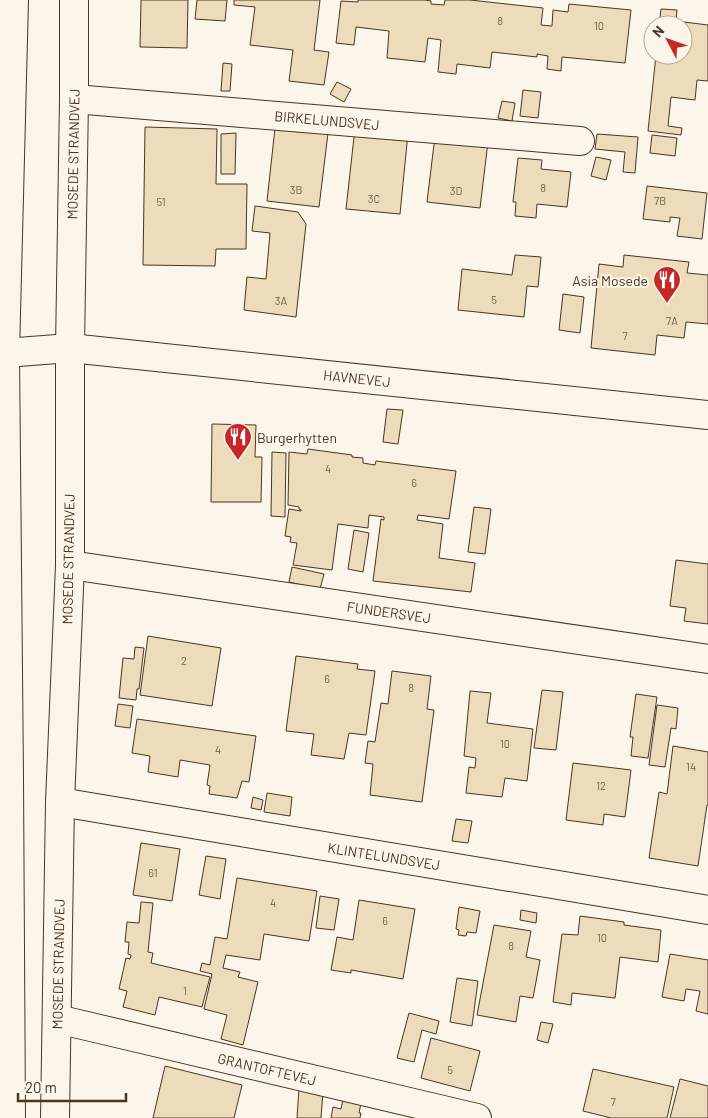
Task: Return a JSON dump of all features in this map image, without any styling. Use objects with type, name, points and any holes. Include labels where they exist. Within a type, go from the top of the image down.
[{"type":"street","points":[[11,1118],[5,779],[5,353],[14,0]]},
{"type":"street","name":"MOSEDE STRANDVEJ","points":[[55,1118],[60,802],[70,565],[70,348],[74,0]]},
{"type":"street","name":"BIRKELUNDSVEJ","points":[[74,99],[580,141]]},
{"type":"street","name":"HAVNEVEJ","points":[[5,353],[70,348],[708,415]]},
{"type":"street","name":"FUNDERSVEJ","points":[[70,565],[708,659]]},
{"type":"street","name":"KLINTELUNDSVEJ","points":[[60,802],[708,910]]},
{"type":"street","name":"GRANTOFTEVEJ","points":[[57,1019],[477,1118]]},
{"type":"building","points":[[141,0],[188,0],[187,48],[140,47]]},
{"type":"building","points":[[197,0],[227,0],[225,21],[195,19]]},
{"type":"building","points":[[234,0],[320,0],[314,50],[329,52],[324,85],[289,81],[293,50],[250,45],[255,7],[234,5]]},
{"type":"building","points":[[358,0],[425,0],[431,1],[431,4],[444,5],[445,0],[470,0],[543,8],[541,25],[552,26],[553,10],[568,12],[569,4],[631,10],[625,63],[562,57],[561,71],[547,69],[548,56],[537,54],[537,57],[492,52],[490,68],[457,64],[456,74],[438,72],[441,40],[428,38],[425,62],[387,58],[389,31],[356,27],[354,45],[336,43],[341,1],[358,2]]},
{"type":"building","points":[[661,9],[677,10],[677,15],[660,15]]},
{"type":"building","points":[[693,23],[708,25],[708,81],[697,80],[695,100],[671,97],[668,126],[682,128],[681,135],[648,131],[655,65],[693,65]]},
{"type":"building","points":[[223,63],[232,64],[230,91],[221,91]]},
{"type":"building","points":[[337,82],[351,89],[344,102],[330,94]]},
{"type":"building","points":[[523,90],[541,92],[538,118],[520,116]]},
{"type":"building","points":[[502,101],[515,103],[512,121],[498,118]]},
{"type":"building","points":[[276,119],[329,125],[319,207],[267,201]]},
{"type":"building","points":[[145,127],[217,129],[216,184],[247,184],[246,249],[216,249],[215,266],[143,265]]},
{"type":"building","points":[[355,128],[408,133],[400,214],[346,209]]},
{"type":"building","points":[[236,133],[235,174],[221,174],[221,134]]},
{"type":"building","points":[[597,134],[638,137],[635,173],[623,172],[625,152],[595,149]]},
{"type":"building","points":[[652,135],[677,138],[675,156],[650,153]]},
{"type":"building","points":[[435,136],[488,142],[480,208],[427,202]]},
{"type":"building","points":[[596,157],[611,160],[606,180],[591,176]]},
{"type":"building","points":[[518,158],[542,160],[541,169],[571,172],[567,207],[537,204],[536,218],[515,216],[516,202],[513,202]]},
{"type":"building","points":[[647,186],[707,193],[702,239],[677,236],[680,218],[670,217],[670,222],[643,219]]},
{"type":"building","points":[[255,206],[298,212],[306,224],[296,317],[244,310],[247,277],[266,279],[270,233],[252,231]]},
{"type":"building","points":[[515,255],[541,257],[538,287],[527,286],[524,317],[458,310],[462,269],[512,275]]},
{"type":"building","points":[[624,255],[689,262],[687,273],[708,275],[708,324],[686,322],[684,338],[657,335],[655,355],[591,348],[599,264],[623,267]]},
{"type":"building","points":[[563,294],[584,297],[580,333],[559,330]]},
{"type":"building","points":[[387,409],[403,410],[398,444],[383,442]]},
{"type":"building","points":[[212,424],[256,425],[255,457],[262,457],[261,502],[211,502]]},
{"type":"building","points":[[308,449],[352,455],[352,457],[363,458],[363,463],[375,465],[376,461],[456,471],[449,519],[418,515],[417,520],[443,524],[439,558],[475,563],[471,592],[373,581],[381,519],[384,520],[384,517],[369,515],[368,528],[338,524],[332,570],[293,565],[297,543],[290,542],[291,537],[285,536],[289,509],[301,510],[299,507],[288,505],[289,452],[307,454]]},
{"type":"building","points":[[272,452],[286,453],[285,517],[271,516]]},
{"type":"building","points":[[474,507],[491,509],[485,554],[468,552]]},
{"type":"building","points":[[354,530],[369,533],[363,572],[348,569]]},
{"type":"building","points":[[676,560],[708,564],[708,624],[684,621],[686,608],[670,606]]},
{"type":"building","points":[[292,567],[324,574],[320,589],[289,582]]},
{"type":"building","points":[[148,636],[221,648],[212,706],[140,695]]},
{"type":"building","points":[[135,647],[144,648],[136,700],[119,698],[123,658],[134,659]]},
{"type":"building","points":[[296,656],[358,664],[357,669],[375,671],[366,735],[349,733],[344,759],[311,755],[314,734],[286,731]]},
{"type":"building","points":[[392,671],[431,676],[427,709],[434,710],[422,802],[370,795],[373,764],[365,763],[368,741],[375,742],[381,703],[388,704]]},
{"type":"building","points":[[542,690],[563,692],[556,750],[534,748]]},
{"type":"building","points":[[470,691],[491,693],[487,723],[533,729],[527,781],[505,778],[502,797],[466,793],[469,767],[475,768],[476,758],[464,756]]},
{"type":"building","points":[[636,694],[657,697],[648,758],[631,756],[633,737],[630,737]]},
{"type":"building","points":[[118,704],[133,706],[130,728],[115,726]]},
{"type":"building","points":[[657,705],[678,708],[676,729],[671,728],[665,767],[649,765]]},
{"type":"building","points":[[137,719],[256,736],[249,782],[242,781],[237,798],[209,794],[210,786],[207,785],[210,765],[180,760],[178,777],[148,772],[150,756],[132,753]]},
{"type":"building","points":[[673,746],[708,752],[708,805],[698,866],[649,858],[659,792],[667,794]]},
{"type":"building","points":[[573,763],[631,770],[625,817],[604,814],[603,825],[566,820]]},
{"type":"building","points":[[267,793],[292,797],[290,816],[264,812]]},
{"type":"building","points":[[253,797],[263,800],[261,810],[251,808]]},
{"type":"building","points":[[456,819],[472,821],[468,843],[452,841]]},
{"type":"building","points":[[141,843],[180,849],[172,901],[133,895]]},
{"type":"building","points":[[206,856],[226,859],[220,899],[199,895]]},
{"type":"building","points":[[237,878],[317,891],[309,941],[264,934],[260,960],[226,955],[223,968],[240,972],[238,977],[258,982],[243,1045],[221,1039],[227,1015],[204,1009],[212,974],[200,971],[202,963],[210,965],[215,937],[227,939]]},
{"type":"building","points":[[320,896],[339,899],[334,930],[316,928]]},
{"type":"building","points":[[359,900],[415,909],[403,979],[351,970],[351,973],[331,970],[337,937],[353,940]]},
{"type":"building","points":[[141,902],[153,903],[148,952],[153,953],[151,963],[210,977],[202,1007],[159,997],[155,1015],[123,1007],[127,991],[119,989],[126,958],[130,959],[131,955],[128,954],[129,942],[125,942],[127,922],[139,923]]},
{"type":"building","points":[[459,907],[480,911],[476,933],[467,932],[466,936],[458,935],[459,930],[456,929]]},
{"type":"building","points":[[521,910],[537,913],[536,923],[520,920]]},
{"type":"building","points":[[580,916],[624,922],[624,925],[661,930],[658,962],[620,957],[615,998],[572,993],[571,1005],[553,1002],[562,934],[578,935]]},
{"type":"building","points":[[494,925],[531,931],[526,957],[540,960],[533,998],[520,996],[516,1022],[477,1015]]},
{"type":"building","points":[[670,954],[708,960],[708,1014],[696,1011],[700,991],[686,989],[684,1001],[662,997]]},
{"type":"building","points":[[457,978],[478,981],[472,1026],[450,1022]]},
{"type":"building","points":[[409,1013],[439,1021],[436,1034],[422,1030],[414,1062],[397,1058]]},
{"type":"building","points":[[541,1022],[553,1024],[548,1043],[537,1040]]},
{"type":"building","points":[[431,1038],[480,1051],[470,1091],[421,1078]]},
{"type":"building","points":[[165,1066],[242,1085],[234,1118],[153,1118]]},
{"type":"building","points":[[593,1069],[674,1087],[667,1118],[611,1118],[583,1111]]},
{"type":"building","points":[[680,1079],[708,1086],[708,1118],[670,1118]]},
{"type":"building","points":[[299,1088],[323,1091],[321,1118],[297,1118]]},
{"type":"building","points":[[343,1099],[361,1103],[360,1118],[331,1118],[333,1107],[341,1109]]},
{"type":"place","name":"Asia Mosede","points":[[667,304]]},
{"type":"place","name":"Burgerhytten","points":[[238,461]]}]
